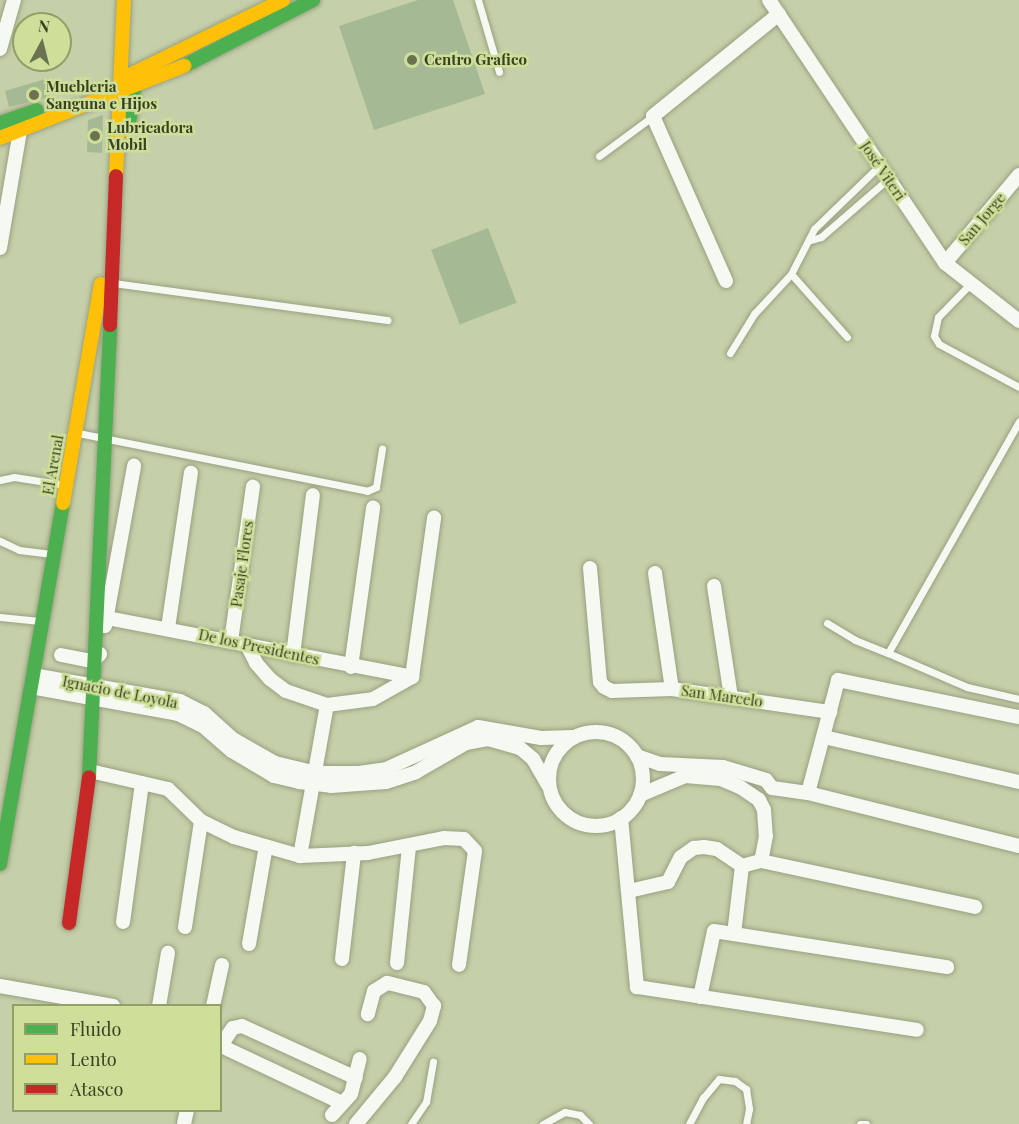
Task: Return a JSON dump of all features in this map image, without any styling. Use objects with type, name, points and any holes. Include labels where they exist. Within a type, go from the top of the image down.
[{"type":"street","points":[[0,49],[15,0]]},
{"type":"street","points":[[69,923],[90,771],[124,0]]},
{"type":"street","points":[[0,123],[137,72],[284,0]]},
{"type":"street","points":[[0,138],[135,89],[313,0]]},
{"type":"street","name":"José Viteri","points":[[769,0],[945,262],[1019,321]]},
{"type":"street","points":[[726,282],[653,116],[779,14]]},
{"type":"street","name":"El Arenal","points":[[0,864],[137,72]]},
{"type":"street","points":[[0,248],[20,130]]},
{"type":"street","name":"San Jorge","points":[[945,262],[1019,175]]},
{"type":"street","points":[[61,655],[93,661],[100,656],[134,466]]},
{"type":"street","points":[[168,628],[191,473]]},
{"type":"street","name":"Pasaje Flores","points":[[231,641],[253,487]]},
{"type":"street","points":[[293,655],[313,495]]},
{"type":"street","points":[[351,667],[372,508]]},
{"type":"street","points":[[247,645],[256,663],[270,679],[286,691],[327,705],[373,699],[412,677],[434,518]]},
{"type":"street","name":"San Marcelo","points":[[590,568],[600,682],[612,691],[672,689],[830,712]]},
{"type":"street","points":[[655,573],[672,689]]},
{"type":"street","points":[[714,586],[731,697]]},
{"type":"street","name":"De los Presidentes","points":[[107,618],[412,677]]},
{"type":"street","points":[[808,793],[838,680],[1019,717]]},
{"type":"street","name":"Ignacio de Loyola","points":[[32,681],[180,701],[204,713],[230,743],[315,778],[359,774],[421,762],[466,743],[499,741],[527,753],[548,785]]},
{"type":"street","points":[[300,856],[327,705]]},
{"type":"street","name":"Ignacio de Loyola","points":[[421,762],[478,727],[541,738],[573,737]]},
{"type":"street","points":[[772,788],[766,798],[759,800],[721,779],[685,776],[640,795],[621,818],[599,825],[576,821],[558,806],[548,785],[550,764],[561,746],[573,737],[587,732],[616,736],[637,756],[660,764],[723,766],[766,780],[772,788],[808,793],[1019,846]]},
{"type":"street","points":[[824,737],[1019,782]]},
{"type":"street","points":[[637,756],[642,770],[640,795]]},
{"type":"street","points":[[90,771],[168,789],[201,821],[234,837],[300,856],[354,854],[409,847],[444,838],[464,839],[475,851],[459,965]]},
{"type":"street","points":[[123,922],[142,783]]},
{"type":"street","points":[[759,800],[765,827],[761,861]]},
{"type":"street","points":[[621,818],[637,987],[918,1030]]},
{"type":"street","points":[[186,927],[201,821]]},
{"type":"street","points":[[249,944],[266,846]]},
{"type":"street","points":[[397,963],[409,847]]},
{"type":"street","points":[[629,891],[668,882],[681,857],[694,848],[717,849],[742,866],[761,861],[975,907]]},
{"type":"street","points":[[342,959],[354,854]]},
{"type":"street","points":[[734,934],[742,866]]},
{"type":"street","points":[[700,997],[714,931],[948,967]]},
{"type":"street","points":[[159,1004],[168,953]]},
{"type":"street","points":[[213,1004],[222,965]]},
{"type":"street","points":[[356,1124],[395,1077],[430,1021],[434,1006],[424,992],[387,983],[374,991],[368,1014]]},
{"type":"street","points":[[0,986],[107,1004]]},
{"type":"street","points":[[222,1043],[233,1028],[242,1026],[356,1078]]},
{"type":"street","points":[[222,1047],[370,1107]]},
{"type":"street","points":[[332,1115],[346,1099],[356,1078],[360,1059]]},
{"type":"lane","points":[[478,0],[499,72]]},
{"type":"lane","points":[[599,156],[653,116]]},
{"type":"lane","points":[[730,352],[754,314],[791,274],[811,240],[814,229],[879,166]]},
{"type":"lane","points":[[811,240],[821,237],[888,179]]},
{"type":"lane","points":[[791,274],[848,336]]},
{"type":"lane","points":[[101,281],[388,320]]},
{"type":"lane","points":[[971,283],[938,317],[934,336],[939,344],[1019,387]]},
{"type":"lane","points":[[888,653],[1019,421]]},
{"type":"lane","points":[[75,433],[367,491],[376,487],[382,448]]},
{"type":"lane","points":[[0,480],[24,478],[66,486]]},
{"type":"lane","points":[[0,540],[19,550],[54,554]]},
{"type":"lane","points":[[0,617],[43,621]]},
{"type":"lane","points":[[827,623],[855,640],[968,687],[1019,699]]},
{"type":"lane","points":[[411,1124],[426,1102],[433,1062]]},
{"type":"lane","points":[[689,1124],[703,1098],[719,1078],[735,1081],[746,1089],[749,1109],[746,1124]]},
{"type":"lane","points":[[543,1124],[565,1112],[580,1115],[589,1124]]},
{"type":"lane","points":[[861,1124],[866,1124]]},
{"type":"building","name":"Centro Grafico","points":[[418,0],[453,0],[485,94],[374,130],[339,26]]},
{"type":"building","points":[[49,78],[46,98],[9,107],[5,91]]},
{"type":"building","name":"Lubricadora Mobil","points":[[103,115],[102,153],[87,152],[88,120]]},
{"type":"building","points":[[488,228],[517,303],[460,325],[431,250]]},
{"type":"traffic: fast","points":[[184,66],[313,0]]},
{"type":"traffic: fast","points":[[129,122],[137,72]]},
{"type":"traffic: fast","points":[[0,123],[37,110]]},
{"type":"traffic: fast","points":[[89,777],[110,325]]},
{"type":"traffic: fast","points":[[0,864],[63,503]]},
{"type":"traffic: slow","points":[[116,176],[124,0]]},
{"type":"traffic: slow","points":[[126,77],[283,0]]},
{"type":"traffic: slow","points":[[0,138],[184,66]]},
{"type":"traffic: slow","points":[[63,503],[101,284]]},
{"type":"traffic: jam","points":[[110,325],[116,176]]},
{"type":"traffic: jam","points":[[69,923],[89,777]]},
{"type":"place","name":"Centro Grafico","points":[[412,60]]},
{"type":"place","name":"Muebleria Sanguna e Hijos","points":[[34,95]]},
{"type":"place","name":"Lubricadora Mobil","points":[[95,136]]}]
